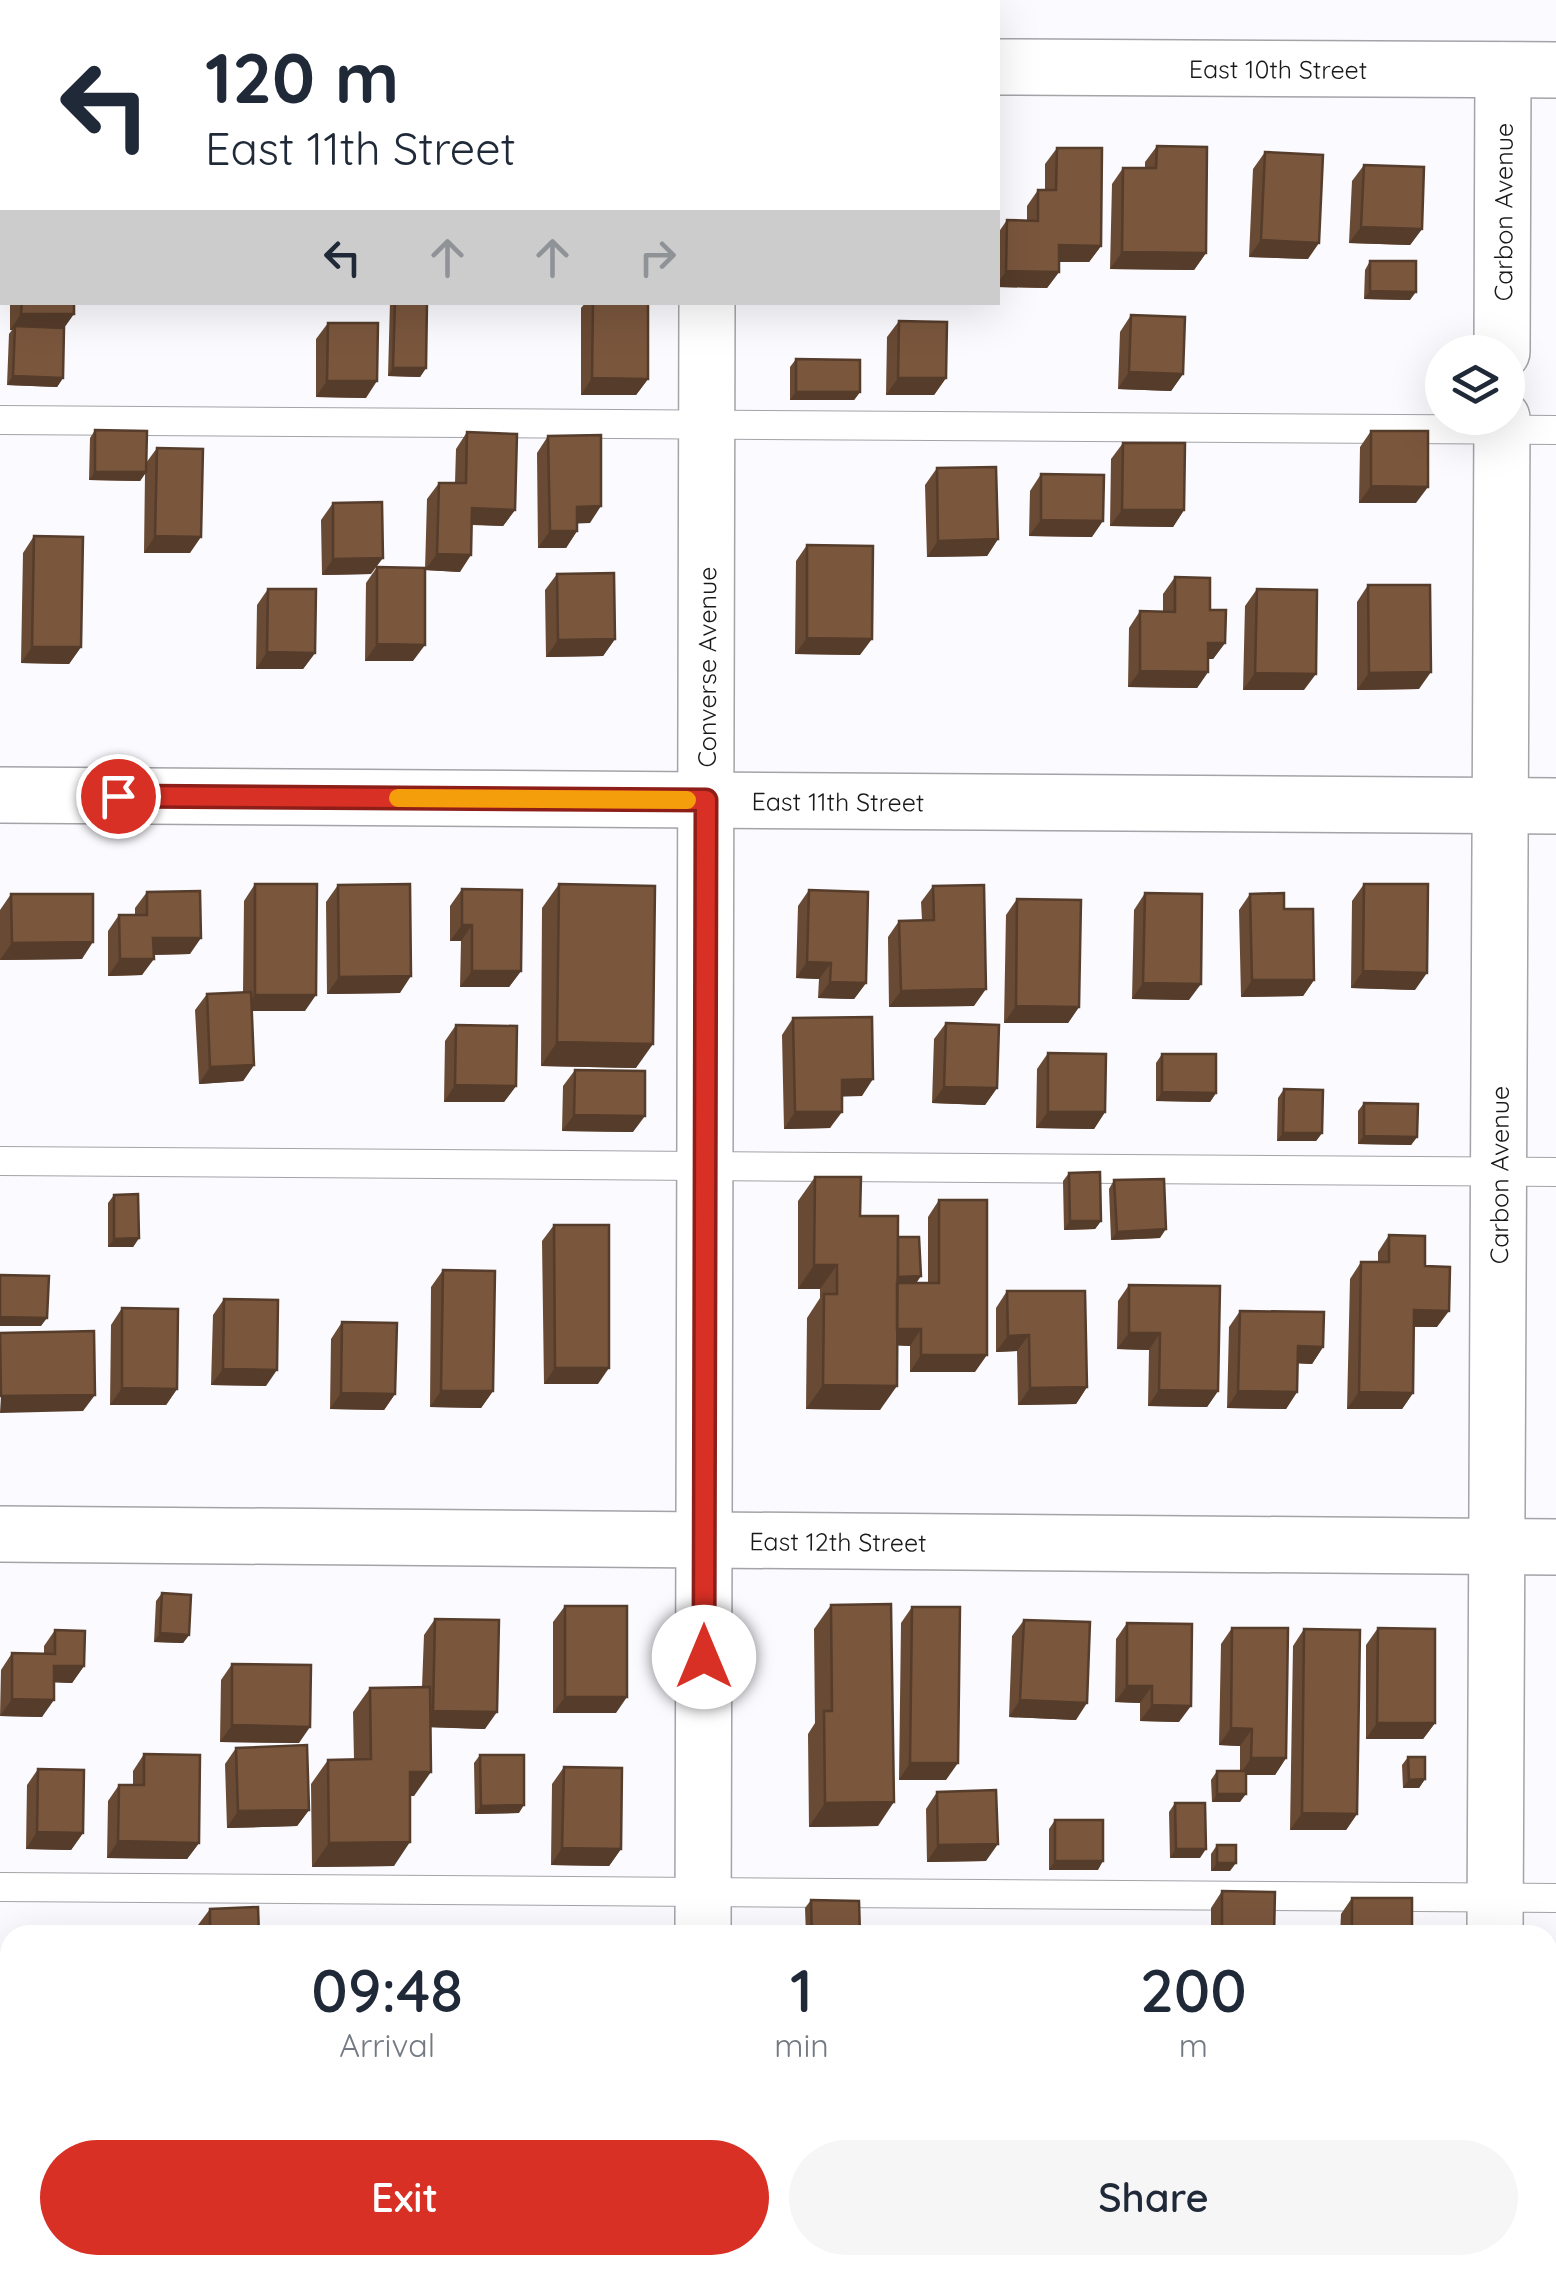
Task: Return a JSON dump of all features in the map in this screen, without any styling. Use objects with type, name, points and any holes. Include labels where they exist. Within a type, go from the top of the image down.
[{"type":"street","name":"East 10th Street","points":[[1000,67],[1556,70]]},
{"type":"street","name":"Carbon Avenue","points":[[1502,335],[1503,70]]},
{"type":"street","name":"Converse Avenue","points":[[703,1913],[707,305]]},
{"type":"street","name":"Carbon Avenue","points":[[1496,1916],[1502,435]]},
{"type":"street","name":"East 11th Street","points":[[0,795],[1556,806]]},
{"type":"street","name":"East 12th Street","points":[[0,1534],[1556,1547]]},
{"type":"lane","points":[[0,420],[1425,424]]},
{"type":"lane","points":[[1525,427],[1556,430]]},
{"type":"lane","points":[[0,1161],[1556,1172]]},
{"type":"lane","points":[[0,1886],[703,1913],[1496,1916],[1556,1898]]},
{"type":"building","points":[[1157,146],[1207,147],[1206,253],[1122,252],[1123,168],[1156,168]]},
{"type":"building","points":[[1057,148],[1102,148],[1101,246],[1059,245],[1059,272],[1006,271],[1007,220],[1038,221],[1038,190],[1056,190]]},
{"type":"building","points":[[1265,152],[1323,155],[1319,243],[1261,240]]},
{"type":"building","points":[[1364,165],[1424,167],[1422,229],[1361,227]]},
{"type":"building","points":[[1370,261],[1416,261],[1416,292],[1370,291]]},
{"type":"building","points":[[22,305],[74,305],[74,314],[21,314]]},
{"type":"building","points":[[395,305],[427,305],[426,368],[393,368]]},
{"type":"building","points":[[593,305],[648,305],[648,379],[592,378]]},
{"type":"building","points":[[1131,315],[1185,317],[1183,374],[1129,372]]},
{"type":"building","points":[[899,321],[947,322],[946,378],[898,378]]},
{"type":"building","points":[[328,323],[378,323],[377,381],[327,381]]},
{"type":"building","points":[[15,326],[64,328],[63,378],[13,376]]},
{"type":"building","points":[[796,359],[860,360],[860,392],[796,392]]},
{"type":"building","points":[[95,430],[147,431],[146,472],[95,472]]},
{"type":"building","points":[[1371,431],[1425,431],[1428,487],[1371,486]]},
{"type":"building","points":[[467,432],[517,434],[515,510],[472,508],[471,555],[437,554],[439,483],[466,483]]},
{"type":"building","points":[[601,435],[601,506],[577,507],[577,531],[550,531],[548,436]]},
{"type":"building","points":[[1123,443],[1185,443],[1184,510],[1122,510]]},
{"type":"building","points":[[157,448],[203,449],[201,537],[155,536]]},
{"type":"building","points":[[996,467],[998,539],[938,541],[937,468]]},
{"type":"building","points":[[1041,474],[1104,475],[1103,521],[1041,520]]},
{"type":"building","points":[[382,502],[383,558],[333,559],[333,503]]},
{"type":"building","points":[[34,536],[83,537],[81,647],[32,647]]},
{"type":"building","points":[[807,545],[873,546],[872,639],[807,638]]},
{"type":"building","points":[[377,567],[425,568],[425,645],[377,644]]},
{"type":"building","points":[[614,573],[615,639],[558,640],[557,574]]},
{"type":"building","points":[[1175,577],[1210,578],[1210,610],[1226,610],[1225,643],[1208,643],[1208,672],[1140,671],[1140,611],[1175,612]]},
{"type":"building","points":[[1368,585],[1430,585],[1431,672],[1369,673]]},
{"type":"building","points":[[268,589],[316,589],[315,653],[267,652]]},
{"type":"building","points":[[1257,589],[1317,590],[1316,674],[1255,673]]},
{"type":"building","points":[[255,884],[317,884],[316,995],[255,995]]},
{"type":"building","points":[[410,884],[411,976],[339,977],[338,885]]},
{"type":"building","points":[[559,884],[655,886],[653,1044],[557,1042]]},
{"type":"building","points":[[1364,884],[1428,884],[1427,973],[1363,971]]},
{"type":"building","points":[[984,885],[986,989],[901,991],[899,921],[934,920],[933,886]]},
{"type":"building","points":[[462,889],[522,890],[521,971],[472,971],[472,925],[462,925]]},
{"type":"building","points":[[809,890],[868,892],[866,983],[830,982],[831,963],[807,962]]},
{"type":"building","points":[[200,891],[201,938],[153,938],[154,959],[120,959],[119,915],[147,915],[147,892]]},
{"type":"building","points":[[1145,893],[1202,894],[1201,984],[1143,983]]},
{"type":"building","points":[[1284,893],[1284,909],[1313,909],[1314,980],[1252,980],[1250,894]]},
{"type":"building","points":[[11,894],[93,894],[93,942],[12,943]]},
{"type":"building","points":[[1017,899],[1081,900],[1079,1007],[1016,1006]]},
{"type":"building","points":[[251,992],[254,1065],[210,1067],[207,994]]},
{"type":"building","points":[[872,1017],[873,1079],[842,1080],[842,1112],[795,1112],[793,1018]]},
{"type":"building","points":[[946,1023],[999,1025],[997,1088],[944,1087]]},
{"type":"building","points":[[456,1025],[517,1026],[516,1086],[455,1085]]},
{"type":"building","points":[[1048,1053],[1106,1054],[1105,1112],[1048,1112]]},
{"type":"building","points":[[1162,1054],[1216,1054],[1216,1093],[1162,1092]]},
{"type":"building","points":[[575,1070],[645,1071],[645,1116],[574,1115]]},
{"type":"building","points":[[1284,1089],[1323,1090],[1322,1133],[1283,1133]]},
{"type":"building","points":[[1364,1103],[1418,1104],[1417,1137],[1364,1136]]},
{"type":"building","points":[[1100,1172],[1101,1221],[1070,1221],[1069,1173]]},
{"type":"building","points":[[815,1177],[861,1177],[860,1216],[898,1216],[897,1386],[823,1385],[824,1294],[837,1294],[837,1265],[814,1265]]},
{"type":"building","points":[[1164,1179],[1166,1229],[1117,1232],[1114,1180]]},
{"type":"building","points":[[138,1194],[139,1238],[114,1239],[114,1195]]},
{"type":"building","points":[[939,1200],[987,1200],[987,1355],[921,1355],[921,1329],[897,1329],[897,1283],[939,1283]]},
{"type":"building","points":[[554,1225],[609,1225],[609,1368],[555,1368]]},
{"type":"building","points":[[1389,1235],[1425,1236],[1425,1266],[1450,1267],[1449,1311],[1414,1310],[1413,1393],[1359,1392],[1361,1262],[1389,1262]]},
{"type":"building","points":[[898,1237],[919,1237],[921,1276],[898,1277]]},
{"type":"building","points":[[443,1270],[495,1271],[493,1391],[441,1391]]},
{"type":"building","points":[[0,1275],[49,1276],[47,1318],[0,1317]]},
{"type":"building","points":[[1129,1285],[1220,1286],[1218,1391],[1159,1390],[1160,1333],[1129,1333]]},
{"type":"building","points":[[1007,1291],[1085,1291],[1087,1387],[1030,1388],[1029,1335],[1008,1336]]},
{"type":"building","points":[[224,1299],[278,1300],[277,1370],[223,1369]]},
{"type":"building","points":[[122,1308],[178,1309],[177,1389],[122,1388]]},
{"type":"building","points":[[1240,1311],[1324,1312],[1323,1347],[1298,1346],[1297,1392],[1238,1391]]},
{"type":"building","points":[[342,1322],[397,1323],[395,1394],[341,1393]]},
{"type":"building","points":[[94,1331],[95,1395],[1,1396],[0,1333]]},
{"type":"building","points":[[162,1593],[191,1595],[189,1635],[160,1633]]},
{"type":"building","points":[[891,1604],[894,1802],[825,1803],[824,1711],[832,1711],[831,1605]]},
{"type":"building","points":[[565,1606],[627,1606],[627,1697],[565,1697]]},
{"type":"building","points":[[912,1607],[960,1607],[958,1763],[910,1763]]},
{"type":"building","points":[[435,1619],[499,1620],[497,1712],[433,1711]]},
{"type":"building","points":[[1024,1620],[1090,1622],[1087,1703],[1020,1700]]},
{"type":"building","points":[[1127,1623],[1192,1624],[1191,1706],[1152,1705],[1152,1686],[1127,1686]]},
{"type":"building","points":[[1232,1628],[1288,1628],[1286,1758],[1251,1758],[1252,1729],[1231,1728]]},
{"type":"building","points":[[1378,1628],[1435,1629],[1435,1723],[1377,1723]]},
{"type":"building","points":[[1304,1629],[1360,1630],[1357,1814],[1302,1813]]},
{"type":"building","points":[[55,1630],[85,1631],[84,1666],[54,1666],[54,1700],[12,1699],[12,1653],[55,1654]]},
{"type":"building","points":[[232,1664],[311,1665],[310,1727],[232,1725]]},
{"type":"building","points":[[430,1687],[431,1772],[410,1772],[410,1842],[329,1843],[328,1760],[371,1759],[370,1688]]},
{"type":"building","points":[[307,1745],[309,1810],[238,1811],[236,1748]]},
{"type":"building","points":[[144,1754],[200,1755],[199,1843],[118,1841],[119,1785],[144,1785]]},
{"type":"building","points":[[480,1755],[524,1755],[524,1805],[481,1806]]},
{"type":"building","points":[[1408,1757],[1425,1757],[1425,1779],[1409,1780]]},
{"type":"building","points":[[564,1767],[622,1768],[621,1849],[562,1848]]},
{"type":"building","points":[[38,1769],[84,1770],[83,1833],[37,1832]]},
{"type":"building","points":[[1217,1771],[1246,1771],[1246,1794],[1217,1794]]},
{"type":"building","points":[[996,1790],[998,1844],[938,1845],[937,1792]]},
{"type":"building","points":[[1175,1803],[1205,1803],[1206,1849],[1176,1849]]},
{"type":"building","points":[[1055,1820],[1103,1820],[1103,1861],[1055,1861]]},
{"type":"building","points":[[1217,1845],[1236,1845],[1236,1863],[1217,1863]]},
{"type":"building","points":[[1222,1891],[1275,1892],[1274,1925],[1222,1925]]},
{"type":"building","points":[[1352,1898],[1412,1898],[1412,1925],[1352,1925]]},
{"type":"building","points":[[811,1900],[859,1901],[860,1925],[812,1925]]},
{"type":"building","points":[[258,1907],[259,1925],[210,1925],[210,1909]]},
{"type":"slow traffic","points":[[398,798],[687,800]]},
{"type":"route","points":[[118,796],[706,800],[704,1657]]}]
